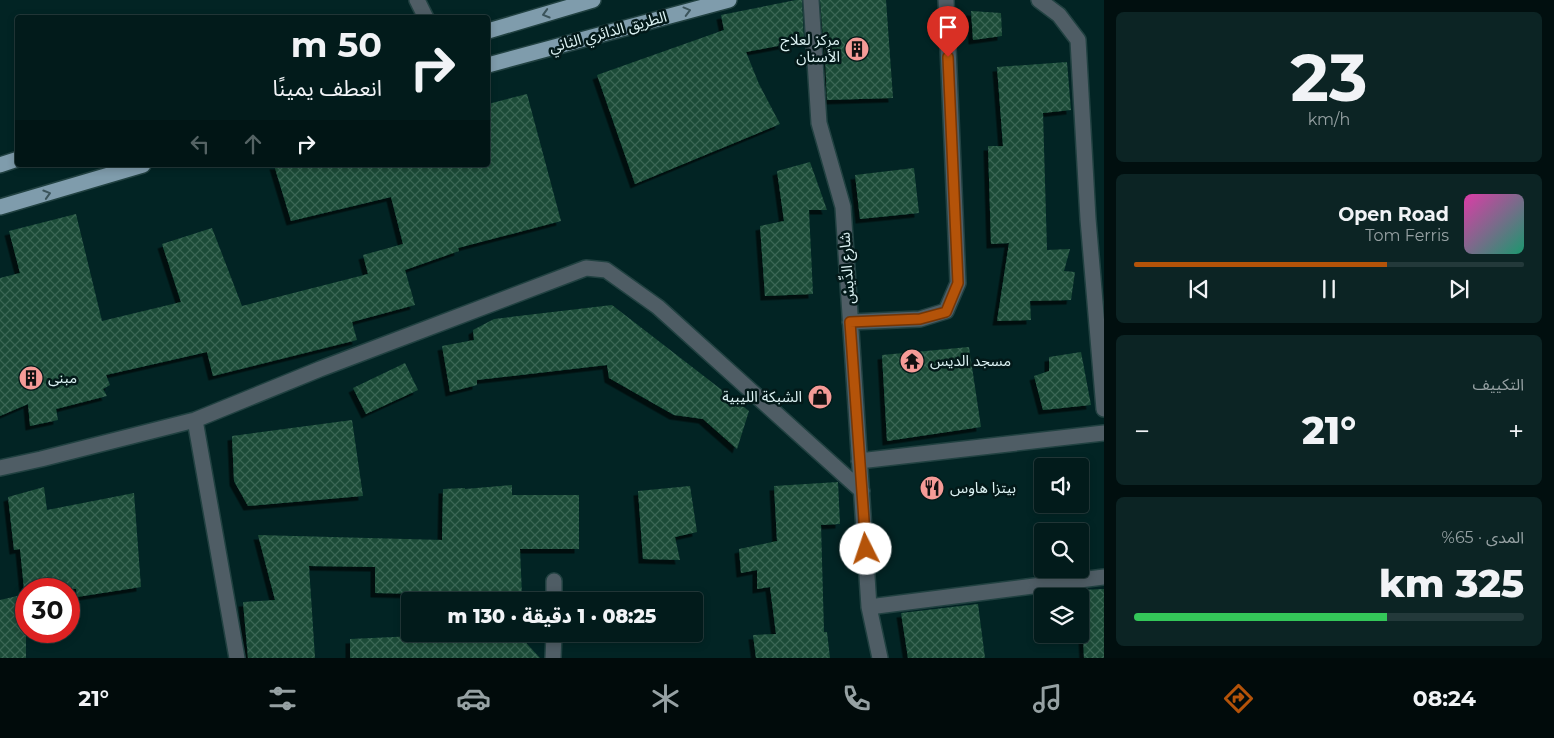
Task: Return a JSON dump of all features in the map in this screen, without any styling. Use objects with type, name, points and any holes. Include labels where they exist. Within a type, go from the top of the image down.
[{"type":"main road","points":[[490,30],[593,0]]},
{"type":"main road","name":"الطريق الدائري الثاني","points":[[490,64],[729,0]]},
{"type":"main road","points":[[0,165],[15,161]]},
{"type":"main road","points":[[0,208],[136,167]]},
{"type":"street","points":[[417,0],[424,15]]},
{"type":"street","name":"شارع الدِّيسْ","points":[[811,0],[819,123],[843,207],[869,607],[880,658]]},
{"type":"street","points":[[850,322],[920,319],[946,312],[958,283],[946,0]]},
{"type":"street","points":[[1039,0],[1059,16],[1078,40],[1088,219],[1104,409]]},
{"type":"street","points":[[0,468],[194,420],[320,369],[586,268],[597,268],[606,270],[658,307],[862,492]]},
{"type":"street","points":[[194,420],[238,658]]},
{"type":"street","points":[[859,461],[1104,433]]},
{"type":"street","points":[[869,607],[1104,577]]},
{"type":"street","points":[[554,582],[554,592]]},
{"type":"street","points":[[553,658],[554,642]]},
{"type":"building","points":[[802,0],[804,41],[746,52],[759,84],[780,124],[635,184],[597,75],[724,30],[721,15]]},
{"type":"building","name":"مركز لعلاج الأسنان","points":[[820,0],[886,0],[893,98],[827,100]]},
{"type":"building","points":[[971,11],[1001,13],[1002,36],[973,40]]},
{"type":"building","points":[[1067,62],[1071,110],[1043,113],[1047,250],[1070,249],[1064,271],[1075,272],[1071,300],[1030,301],[1031,320],[997,321],[1009,243],[991,244],[988,146],[1003,146],[997,67]]},
{"type":"building","points":[[527,94],[561,221],[458,248],[459,251],[405,270],[415,305],[352,322],[357,340],[213,376],[207,352],[106,375],[110,385],[103,389],[107,396],[56,409],[58,420],[30,426],[28,404],[0,416],[0,278],[20,273],[9,231],[76,214],[102,321],[181,302],[162,244],[212,228],[242,306],[368,274],[363,255],[403,244],[391,197],[291,221],[275,167],[490,167],[490,103]]},
{"type":"building","points":[[810,162],[827,210],[809,210],[813,294],[765,296],[760,226],[784,221],[777,171]]},
{"type":"building","points":[[914,168],[919,213],[860,219],[855,175]]},
{"type":"building","points":[[612,305],[749,411],[737,449],[703,419],[674,415],[609,378],[607,365],[477,380],[477,385],[450,392],[442,346],[474,340],[473,330],[494,319]]},
{"type":"building","points":[[969,347],[981,427],[887,441],[882,355]]},
{"type":"building","points":[[1081,352],[1091,405],[1043,410],[1034,376],[1049,371],[1049,357]]},
{"type":"building","points":[[405,363],[418,390],[366,414],[353,388]]},
{"type":"building","points":[[352,420],[363,496],[248,506],[234,481],[232,436]]},
{"type":"building","points":[[838,482],[840,524],[821,525],[824,632],[827,632],[830,658],[756,658],[753,635],[776,634],[770,587],[757,589],[757,570],[741,573],[739,549],[777,541],[774,486]]},
{"type":"building","points":[[512,485],[512,495],[579,495],[579,549],[520,549],[522,592],[375,593],[375,567],[309,566],[315,658],[248,658],[243,602],[275,600],[258,535],[442,540],[443,489]]},
{"type":"building","points":[[690,486],[697,532],[675,537],[680,560],[643,559],[638,491]]},
{"type":"building","points":[[44,487],[47,510],[134,493],[141,587],[80,597],[80,578],[23,578],[20,549],[14,550],[8,497]]},
{"type":"building","points":[[1104,589],[1104,658],[1084,658],[1083,643],[1089,643],[1089,590]]},
{"type":"building","points":[[15,597],[15,643],[26,643],[26,658],[0,658],[0,600]]},
{"type":"building","points":[[978,604],[985,658],[908,658],[901,613]]},
{"type":"building","points":[[401,637],[401,642],[525,642],[540,658],[350,658],[350,639]]},
{"type":"place","name":"مركز لعلاج الأسنان","points":[[857,49]]},
{"type":"place","name":"مسجد الديس","points":[[912,361]]},
{"type":"place","name":"مبنى","points":[[31,378]]},
{"type":"place","name":"الشبكة الليبية","points":[[820,397]]},
{"type":"place","name":"بيتزا هاوس","points":[[932,488]]},
{"type":"route","points":[[866,549],[850,322],[920,319],[946,312],[958,283],[948,57]]}]
